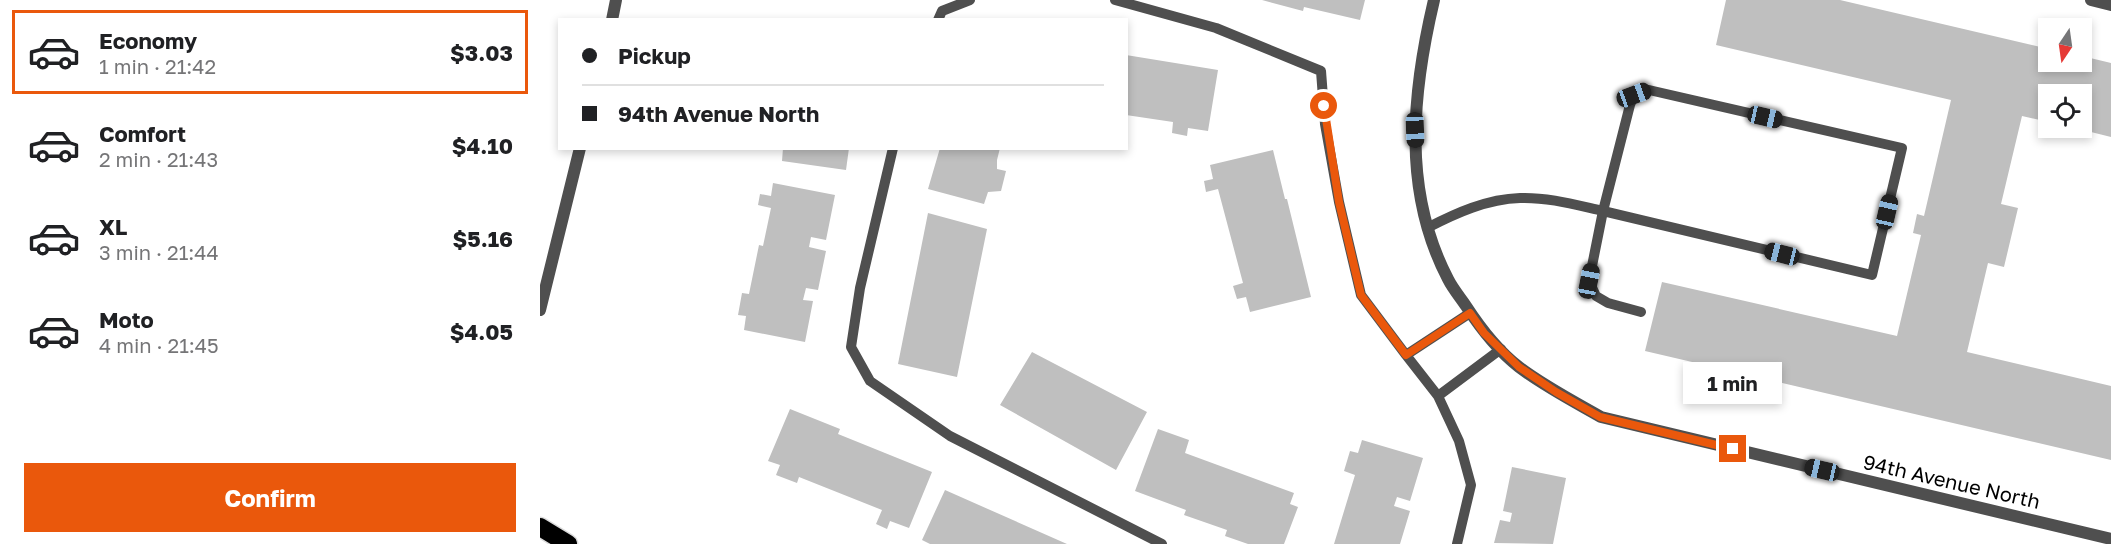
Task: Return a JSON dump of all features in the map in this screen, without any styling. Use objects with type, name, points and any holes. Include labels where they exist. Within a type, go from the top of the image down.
[{"type":"highway","points":[[540,527],[568,544]]},
{"type":"street","points":[[612,18],[616,0]]},
{"type":"street","name":"94th Avenue North","points":[[1434,0],[1420,71],[1415,130],[1417,184],[1427,228],[1448,279],[1470,313],[1484,333],[1519,367],[1556,392],[1600,417],[2111,539]]},
{"type":"street","points":[[2091,0],[2111,5]]},
{"type":"street","points":[[540,310],[580,150]]},
{"type":"lane","points":[[939,18],[942,11],[970,0]]},
{"type":"lane","points":[[1115,0],[1216,28],[1321,70],[1325,124],[1339,202],[1361,295],[1438,396],[1459,441],[1471,485],[1457,544]]},
{"type":"lane","points":[[1427,228],[1456,213],[1490,202],[1521,198],[1560,201],[1603,211],[1872,275],[1902,148],[1648,90],[1634,95],[1603,211],[1589,281],[1596,296],[1608,303],[1641,312]]},
{"type":"lane","points":[[893,150],[860,288],[851,348],[870,381],[950,436],[1162,544]]},
{"type":"lane","points":[[1406,355],[1470,313]]},
{"type":"lane","points":[[1438,396],[1501,350]]},
{"type":"building","points":[[1262,0],[1365,0],[1360,20],[1304,7],[1303,11]]},
{"type":"building","points":[[1726,0],[1840,0],[2038,46],[2038,72],[2092,72],[2092,58],[2111,63],[2111,137],[2092,132],[2092,84],[2038,84],[2038,120],[2022,116],[2001,204],[2018,208],[2004,267],[1988,263],[1967,352],[2111,386],[2111,460],[1645,351],[1662,282],[1897,336],[1921,235],[1913,233],[1917,214],[1924,216],[1951,100],[1716,45]]},
{"type":"building","points":[[1128,55],[1218,70],[1208,131],[1188,128],[1187,136],[1172,133],[1173,122],[1128,115]]},
{"type":"building","points":[[783,150],[849,150],[846,170],[782,161]]},
{"type":"building","points":[[939,150],[1000,150],[997,169],[1006,171],[1001,191],[988,192],[984,204],[928,189]]},
{"type":"building","points":[[1273,150],[1311,297],[1250,312],[1246,297],[1237,299],[1233,286],[1243,283],[1218,189],[1206,192],[1204,181],[1213,179],[1210,165]]},
{"type":"building","points":[[773,183],[835,195],[826,240],[811,237],[809,247],[826,251],[818,290],[806,288],[803,300],[813,301],[805,342],[744,330],[746,316],[738,315],[742,293],[749,294],[759,245],[763,246],[771,208],[758,205],[760,194],[771,196]]},
{"type":"building","points":[[928,213],[987,229],[957,377],[898,364]]},
{"type":"building","points":[[1032,352],[1147,412],[1116,470],[1000,405]]},
{"type":"building","points":[[790,409],[840,429],[838,434],[932,472],[909,528],[890,521],[887,529],[876,524],[882,510],[799,477],[797,483],[776,475],[780,465],[768,461]]},
{"type":"building","points":[[1158,429],[1189,440],[1185,453],[1294,493],[1290,504],[1298,507],[1284,544],[1248,544],[1225,536],[1227,530],[1184,515],[1186,510],[1135,491]]},
{"type":"building","points":[[1362,440],[1423,458],[1410,501],[1397,497],[1394,506],[1410,511],[1400,544],[1334,544],[1355,475],[1344,471],[1350,451],[1358,453]]},
{"type":"building","points":[[1512,467],[1566,478],[1553,544],[1494,543],[1500,520],[1510,522],[1512,513],[1503,511]]},
{"type":"building","points":[[945,490],[1067,544],[930,544],[922,540]]},
{"type":"route","points":[[1324,106],[1339,202],[1361,295],[1406,355],[1470,313],[1484,333],[1519,367],[1556,392],[1600,417],[1733,449]]}]
